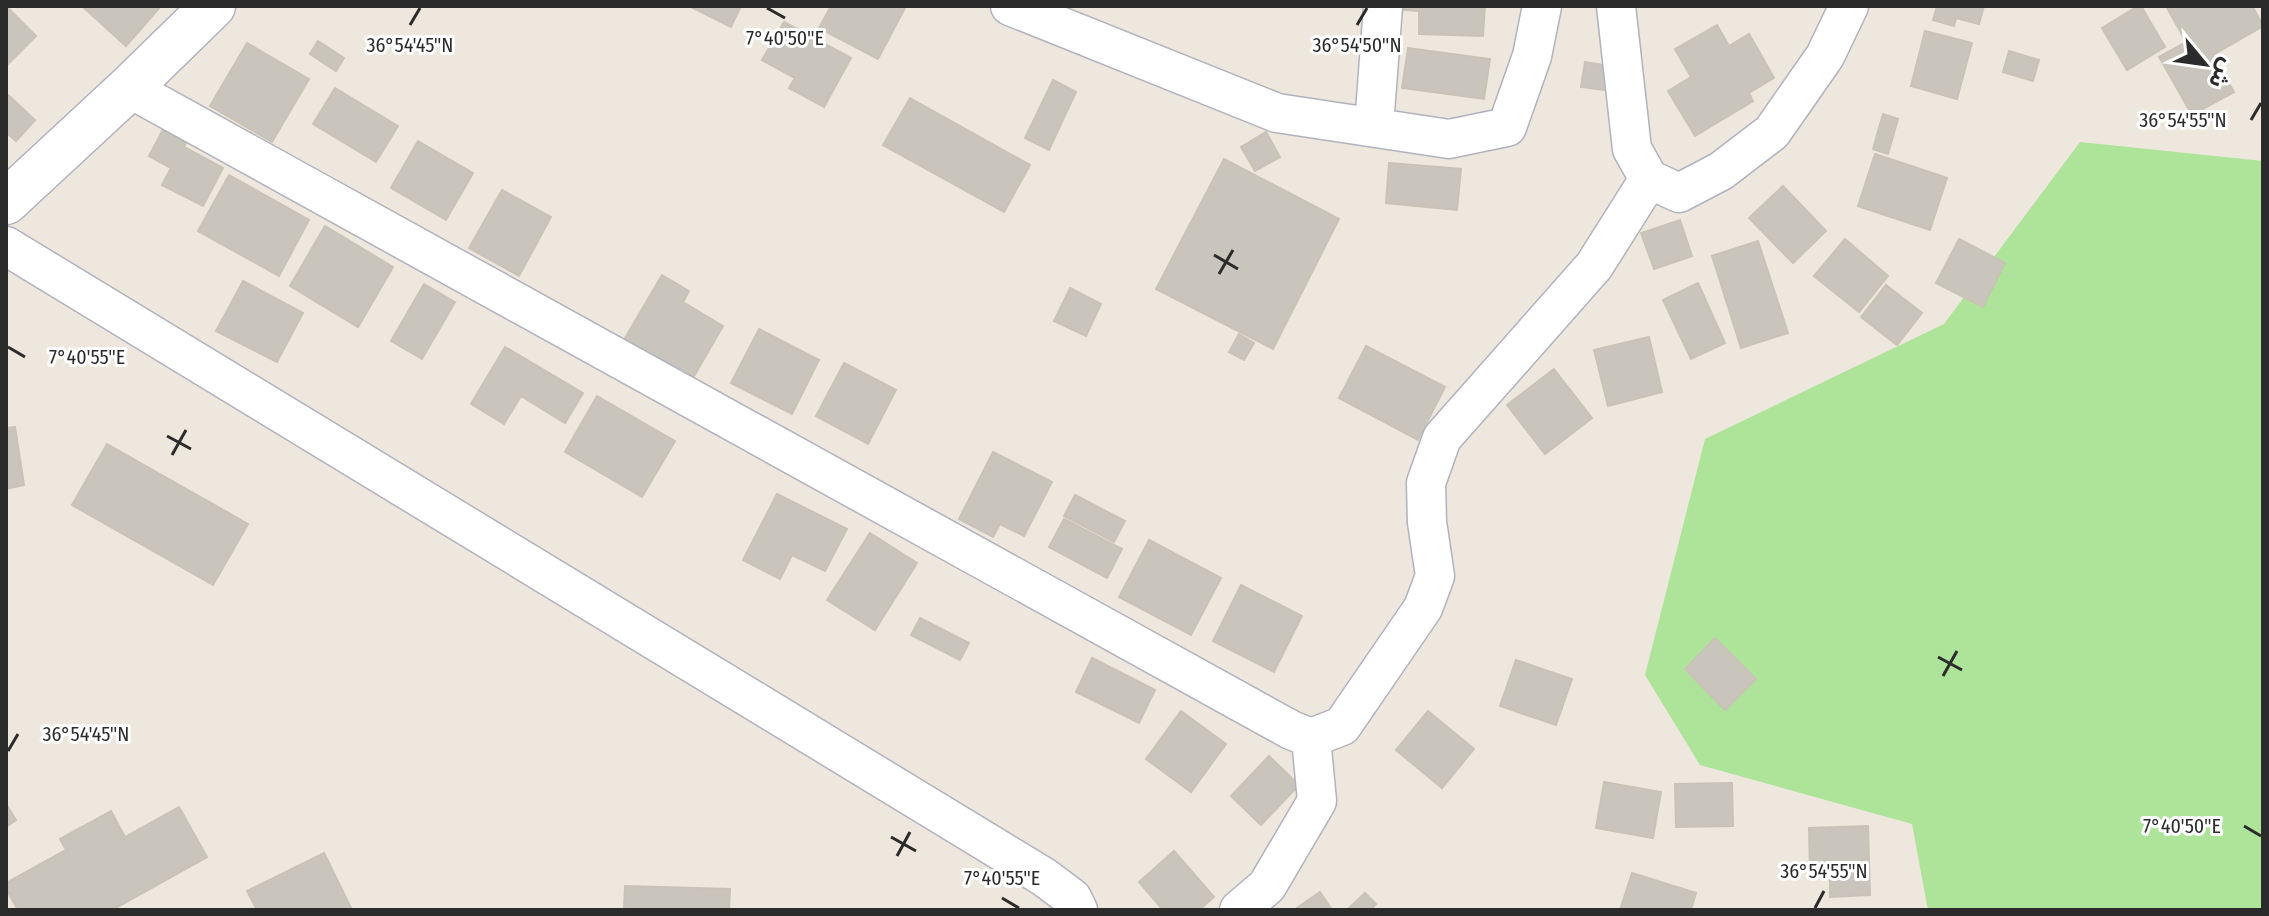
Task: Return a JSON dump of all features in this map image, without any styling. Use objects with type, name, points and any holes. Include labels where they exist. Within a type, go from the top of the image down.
[{"type":"main road","points":[[6,202],[213,6]]},
{"type":"street","points":[[1374,126],[1383,6]]},
{"type":"street","points":[[1026,9],[1277,113],[1449,139],[1507,127],[1532,56],[1542,6]]},
{"type":"street","points":[[1616,6],[1632,149],[1649,179],[1679,193],[1721,171],[1772,132],[1825,56],[1849,6]]},
{"type":"street","points":[[129,88],[1291,730],[1311,738],[1342,726],[1423,608],[1435,576],[1427,522],[1426,483],[1442,438],[1594,266],[1649,179]]},
{"type":"street","points":[[6,246],[1044,877],[1072,898],[1078,910]]},
{"type":"street","points":[[1239,910],[1267,886],[1317,801],[1311,738]]},
{"type":"green space","points":[[2080,142],[2263,161],[2263,910],[1928,910],[1912,824],[1700,765],[1645,675],[1705,439],[1944,324]]},
{"type":"building","points":[[6,6],[36,36],[6,66]]},
{"type":"building","points":[[82,6],[161,6],[126,46]]},
{"type":"building","points":[[689,6],[741,6],[731,27]]},
{"type":"building","points":[[831,6],[906,6],[878,59],[819,28]]},
{"type":"building","points":[[1393,6],[1485,6],[1483,36],[1419,34],[1419,11],[1393,9]]},
{"type":"building","points":[[1937,6],[1984,6],[1979,24],[1956,18],[1954,26],[1933,20]]},
{"type":"building","points":[[2141,6],[2165,47],[2127,70],[2102,28]]},
{"type":"building","points":[[2166,6],[2255,6],[2263,26],[2213,55],[2234,92],[2192,115],[2159,57],[2186,42]]},
{"type":"building","points":[[784,22],[851,58],[824,107],[789,88],[795,78],[762,60]]},
{"type":"building","points":[[1717,25],[1729,46],[1749,34],[1774,78],[1749,93],[1753,101],[1695,136],[1668,91],[1691,77],[1675,49]]},
{"type":"building","points":[[1925,31],[1972,43],[1957,99],[1911,86]]},
{"type":"building","points":[[318,41],[344,58],[336,71],[310,54]]},
{"type":"building","points":[[247,43],[309,79],[272,142],[210,106]]},
{"type":"building","points":[[1408,48],[1490,59],[1484,99],[1402,88]]},
{"type":"building","points":[[2009,51],[2039,60],[2033,81],[2003,72]]},
{"type":"building","points":[[1585,62],[1615,67],[1611,91],[1581,87]]},
{"type":"building","points":[[1053,80],[1076,92],[1049,150],[1025,138]]},
{"type":"building","points":[[335,88],[398,126],[376,162],[313,124]]},
{"type":"building","points":[[6,93],[35,120],[16,141],[6,132]]},
{"type":"building","points":[[910,98],[1030,165],[1004,212],[883,145]]},
{"type":"building","points":[[1883,114],[1898,119],[1888,154],[1873,149]]},
{"type":"building","points":[[168,120],[192,132],[184,147],[223,168],[203,206],[162,185],[171,168],[149,156]]},
{"type":"building","points":[[1266,132],[1280,157],[1255,171],[1241,147]]},
{"type":"building","points":[[418,141],[473,173],[446,220],[391,188]]},
{"type":"building","points":[[1875,154],[1947,178],[1930,230],[1858,206]]},
{"type":"building","points":[[1224,159],[1339,219],[1273,349],[1156,289]]},
{"type":"building","points":[[1389,163],[1461,169],[1457,210],[1386,203]]},
{"type":"building","points":[[229,175],[309,220],[279,276],[198,231]]},
{"type":"building","points":[[1783,186],[1826,231],[1793,263],[1749,218]]},
{"type":"building","points":[[502,190],[551,217],[519,276],[469,248]]},
{"type":"building","points":[[1680,220],[1692,256],[1654,269],[1641,233]]},
{"type":"building","points":[[325,226],[393,267],[358,327],[290,286]]},
{"type":"building","points":[[1845,239],[1888,276],[1859,312],[1814,276]]},
{"type":"building","points":[[1959,239],[2005,263],[1983,307],[1936,283]]},
{"type":"building","points":[[1758,241],[1788,333],[1741,348],[1712,256]]},
{"type":"building","points":[[662,275],[689,291],[683,302],[723,326],[689,385],[621,345]]},
{"type":"building","points":[[243,281],[303,313],[277,362],[216,331]]},
{"type":"building","points":[[1698,283],[1725,343],[1691,359],[1663,300]]},
{"type":"building","points":[[424,284],[455,302],[422,359],[391,341]]},
{"type":"building","points":[[1886,285],[1922,313],[1897,345],[1861,317]]},
{"type":"building","points":[[1070,288],[1101,304],[1086,336],[1054,321]]},
{"type":"building","points":[[759,329],[819,360],[792,414],[731,383]]},
{"type":"building","points":[[1239,334],[1254,343],[1244,360],[1229,352]]},
{"type":"building","points":[[1649,337],[1662,392],[1608,406],[1594,350]]},
{"type":"building","points":[[1366,346],[1445,387],[1418,440],[1339,398]]},
{"type":"building","points":[[505,347],[583,393],[565,423],[521,396],[504,424],[471,404]]},
{"type":"building","points":[[844,363],[896,390],[868,444],[816,416]]},
{"type":"building","points":[[1554,369],[1592,418],[1545,454],[1507,405]]},
{"type":"building","points":[[597,396],[675,441],[642,497],[565,452]]},
{"type":"building","points":[[15,427],[24,485],[6,489],[6,428]]},
{"type":"building","points":[[107,444],[248,524],[213,585],[72,505]]},
{"type":"building","points":[[993,452],[1052,482],[1024,536],[1000,524],[993,537],[959,519]]},
{"type":"building","points":[[777,494],[847,529],[825,571],[792,555],[780,579],[743,560]]},
{"type":"building","points":[[1075,495],[1125,521],[1114,542],[1064,516]]},
{"type":"building","points":[[1064,519],[1122,549],[1107,578],[1049,547]]},
{"type":"building","points":[[870,533],[917,563],[875,630],[827,600]]},
{"type":"building","points":[[1149,540],[1221,578],[1191,635],[1119,597]]},
{"type":"building","points":[[1241,585],[1302,616],[1274,672],[1213,641]]},
{"type":"building","points":[[920,618],[969,643],[960,660],[911,635]]},
{"type":"building","points":[[1715,638],[1756,679],[1725,710],[1685,669]]},
{"type":"building","points":[[1092,658],[1155,690],[1139,723],[1076,692]]},
{"type":"building","points":[[1516,660],[1572,679],[1556,725],[1500,706]]},
{"type":"building","points":[[1181,711],[1226,744],[1191,792],[1146,759]]},
{"type":"building","points":[[1428,711],[1474,749],[1442,788],[1396,750]]},
{"type":"building","points":[[1269,756],[1299,785],[1261,825],[1231,796]]},
{"type":"building","points":[[1604,782],[1661,792],[1653,838],[1596,828]]},
{"type":"building","points":[[1732,783],[1733,826],[1676,827],[1675,784]]},
{"type":"building","points":[[6,804],[16,820],[6,827]]},
{"type":"building","points":[[179,807],[207,857],[112,910],[18,910],[6,889],[6,883],[66,850],[60,839],[111,811],[125,837]]},
{"type":"building","points":[[1868,826],[1870,895],[1830,897],[1830,873],[1810,874],[1809,828]]},
{"type":"building","points":[[1174,851],[1214,897],[1199,910],[1163,910],[1139,882]]},
{"type":"building","points":[[324,853],[352,910],[257,910],[247,891]]},
{"type":"building","points":[[1632,873],[1696,893],[1691,910],[1620,910]]},
{"type":"building","points":[[625,886],[730,889],[729,910],[624,910]]},
{"type":"building","points":[[1320,892],[1332,910],[1294,910]]},
{"type":"building","points":[[1365,893],[1376,904],[1371,910],[1347,910]]}]
